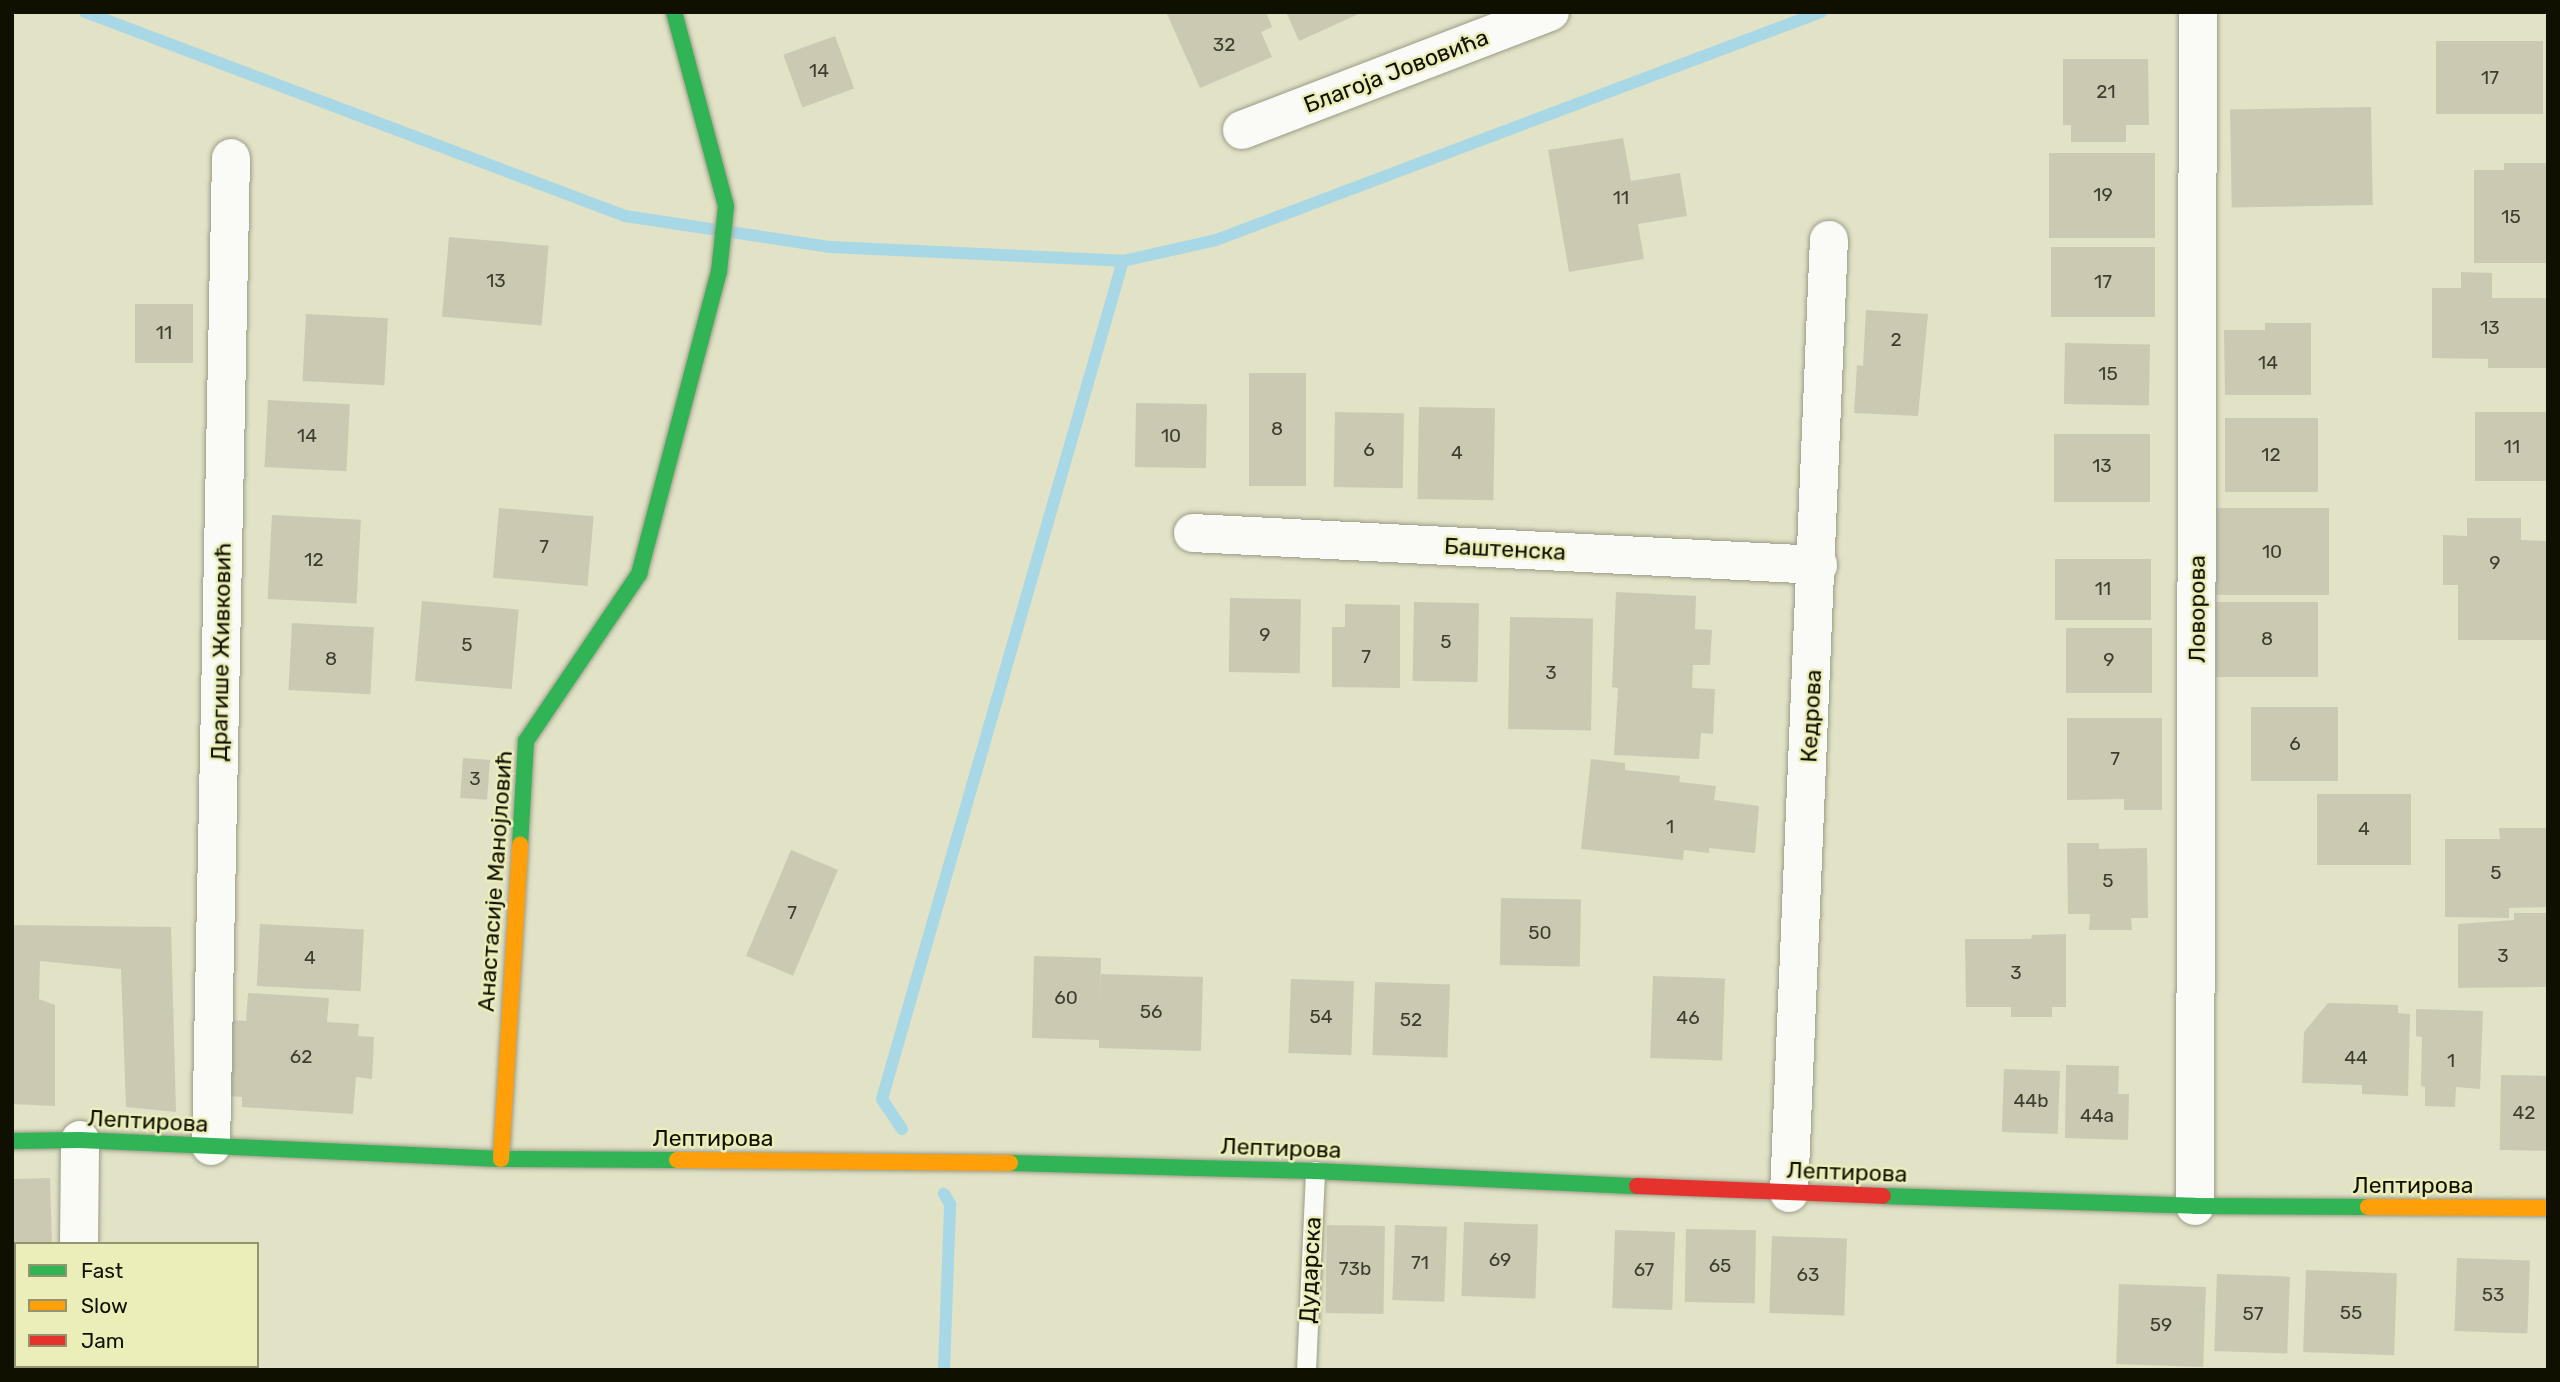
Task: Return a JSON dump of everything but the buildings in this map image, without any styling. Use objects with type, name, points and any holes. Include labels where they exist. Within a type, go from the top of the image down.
[{"type":"street","name":"Анастасије Манојловић","points":[[501,1160],[526,741],[639,573],[719,272],[726,206],[674,12]]},
{"type":"street","name":"Благоја Јововића","points":[[1242,130],[1550,12]]},
{"type":"street","name":"Ловорова","points":[[2195,1206],[2198,12]]},
{"type":"street","name":"Драгише Живковић","points":[[211,1146],[231,158]]},
{"type":"street","name":"Кедрова","points":[[1789,1193],[1818,565],[1829,240]]},
{"type":"street","name":"Баштенска","points":[[1193,533],[1818,565]]},
{"type":"street","name":"Лептирова","points":[[12,1141],[80,1140],[501,1160],[917,1161],[1315,1171],[1789,1193],[2195,1206],[2548,1208]]},
{"type":"street","points":[[79,1242],[80,1140]]},
{"type":"lane","name":"Дударска","points":[[1306,1370],[1315,1171]]},
{"type":"waterway","points":[[85,12],[625,216],[831,247],[1123,261],[1216,240],[1821,12]]},
{"type":"waterway","points":[[902,1129],[882,1099],[1123,261]]},
{"type":"waterway","points":[[944,1194],[950,1204],[944,1370]]},
{"type":"traffic: fast","points":[[520,845],[526,741],[639,574],[719,272],[726,206],[674,12]]},
{"type":"traffic: fast","points":[[12,1141],[80,1140],[501,1159],[677,1160]]},
{"type":"traffic: fast","points":[[1010,1163],[1315,1171],[1637,1186]]},
{"type":"traffic: fast","points":[[1883,1196],[2195,1206],[2368,1207]]},
{"type":"traffic: slow","points":[[501,1159],[520,845]]},
{"type":"traffic: slow","points":[[677,1160],[1010,1163]]},
{"type":"traffic: slow","points":[[2368,1207],[2548,1208]]},
{"type":"traffic: jam","points":[[1637,1186],[1883,1196]]}]
